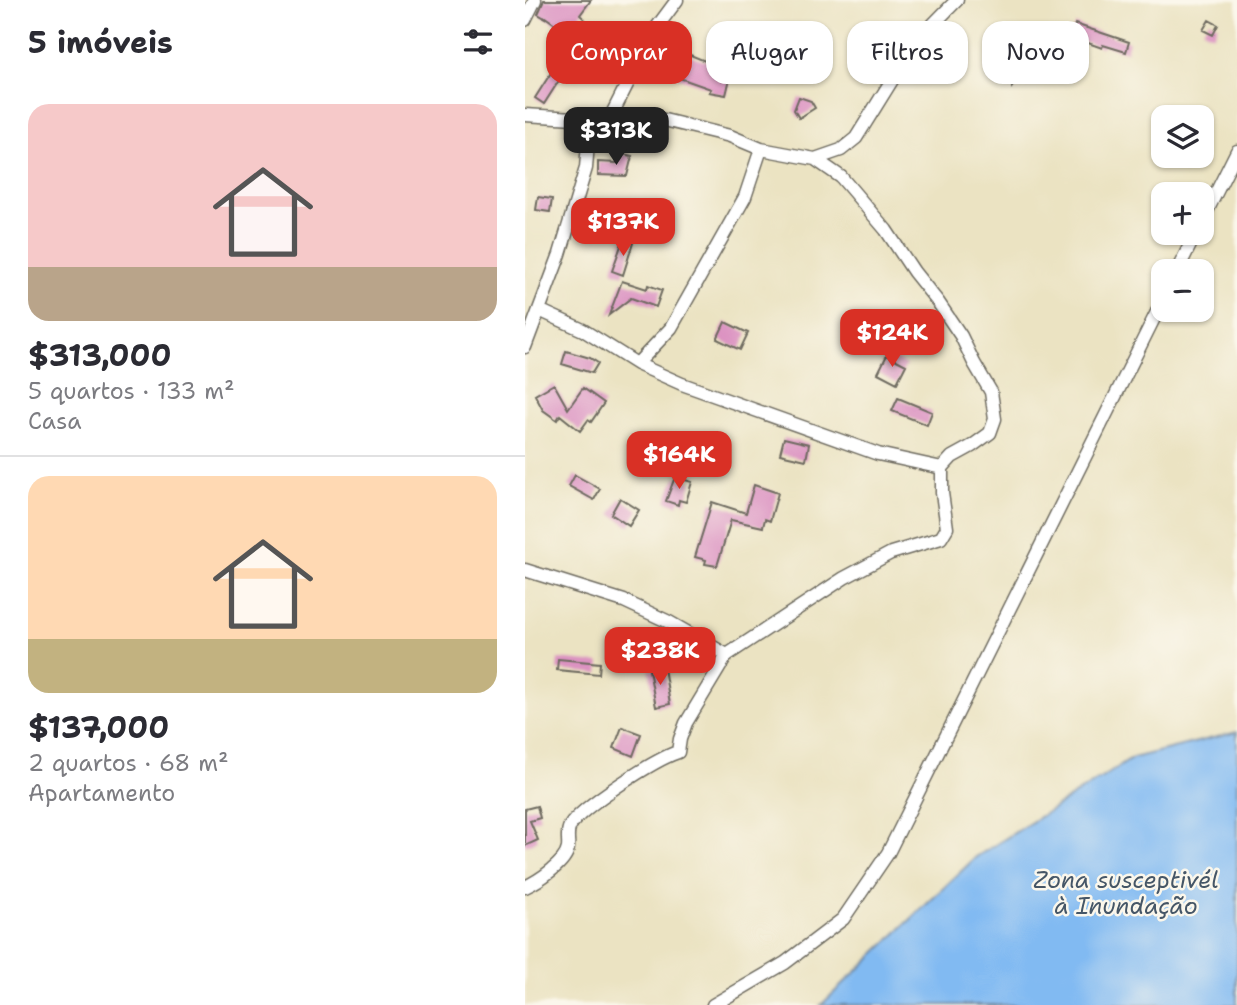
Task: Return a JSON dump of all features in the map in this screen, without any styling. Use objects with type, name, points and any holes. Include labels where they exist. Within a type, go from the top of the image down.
[{"type":"street","points":[[525,20],[535,0]]},
{"type":"street","points":[[611,116],[654,31],[677,0]]},
{"type":"street","points":[[815,159],[841,150],[856,138],[915,43],[957,0]]},
{"type":"street","points":[[525,114],[590,119],[611,116],[656,118],[730,136],[761,149],[815,159],[841,177],[886,230],[938,302],[991,391],[995,419],[990,433],[951,457],[942,468],[947,528],[941,538],[891,553],[844,578],[727,655],[687,723],[678,752],[654,763],[578,817],[567,834],[568,850],[565,857],[557,866],[525,887]]},
{"type":"street","points":[[525,347],[560,254],[586,168],[590,119]]},
{"type":"street","points":[[637,364],[671,328],[744,197],[761,149]]},
{"type":"street","points":[[1214,197],[1237,151]]},
{"type":"street","points":[[539,310],[583,330],[637,364],[682,384],[878,454],[942,468]]},
{"type":"street","points":[[713,1005],[785,962],[843,919],[888,853],[1152,322]]},
{"type":"street","points":[[525,570],[624,601],[669,622],[727,655]]},
{"type":"water","name":"Zona susceptivél à Inundação","points":[[1237,732],[1237,1005],[821,1005],[976,857],[1133,758]]},
{"type":"building","points":[[544,0],[591,0],[580,15],[586,21],[551,21],[538,14]]},
{"type":"building","points":[[1209,20],[1218,25],[1213,35],[1203,30]]},
{"type":"building","points":[[1089,29],[1129,42],[1126,52],[1103,45],[1102,48],[1089,43]]},
{"type":"building","points":[[692,56],[705,61],[706,59],[706,84],[729,84],[726,95],[709,92],[711,89],[692,82]]},
{"type":"building","points":[[546,81],[546,84],[557,84],[544,104],[535,98]]},
{"type":"building","points":[[799,97],[811,101],[815,108],[799,118],[794,110]]},
{"type":"building","points":[[619,153],[632,156],[627,176],[598,175],[598,162],[617,163]]},
{"type":"building","points":[[538,197],[552,199],[550,212],[536,210]]},
{"type":"building","points":[[654,220],[666,225],[660,241],[648,236]]},
{"type":"building","points":[[623,240],[633,243],[623,275],[612,271]]},
{"type":"building","points":[[622,281],[647,289],[648,285],[662,290],[656,307],[631,298],[609,315]]},
{"type":"building","points":[[725,322],[748,333],[740,350],[717,339]]},
{"type":"building","points":[[566,351],[598,363],[592,373],[562,364]]},
{"type":"building","points":[[887,355],[906,365],[897,383],[878,373]]},
{"type":"building","points":[[554,384],[568,409],[583,388],[604,403],[591,422],[588,420],[580,431],[560,415],[557,420],[543,410],[535,395]]},
{"type":"building","points":[[898,398],[932,412],[927,425],[892,411]]},
{"type":"building","points":[[784,438],[809,444],[806,460],[780,454]]},
{"type":"building","points":[[575,475],[600,489],[594,500],[569,486]]},
{"type":"building","points":[[675,477],[692,482],[686,502],[679,500],[678,505],[666,501]]},
{"type":"building","points":[[754,485],[778,493],[770,521],[765,519],[763,527],[731,520],[717,566],[705,564],[706,560],[695,557],[712,502],[746,513]]},
{"type":"building","points":[[620,498],[639,510],[629,526],[611,514]]},
{"type":"building","points":[[558,659],[600,663],[599,674],[557,670]]},
{"type":"building","points":[[664,668],[670,704],[656,707],[649,670]]},
{"type":"building","points":[[622,727],[641,734],[633,756],[614,748]]},
{"type":"building","points":[[537,806],[540,818],[530,821],[538,840],[525,846],[525,809]]}]
